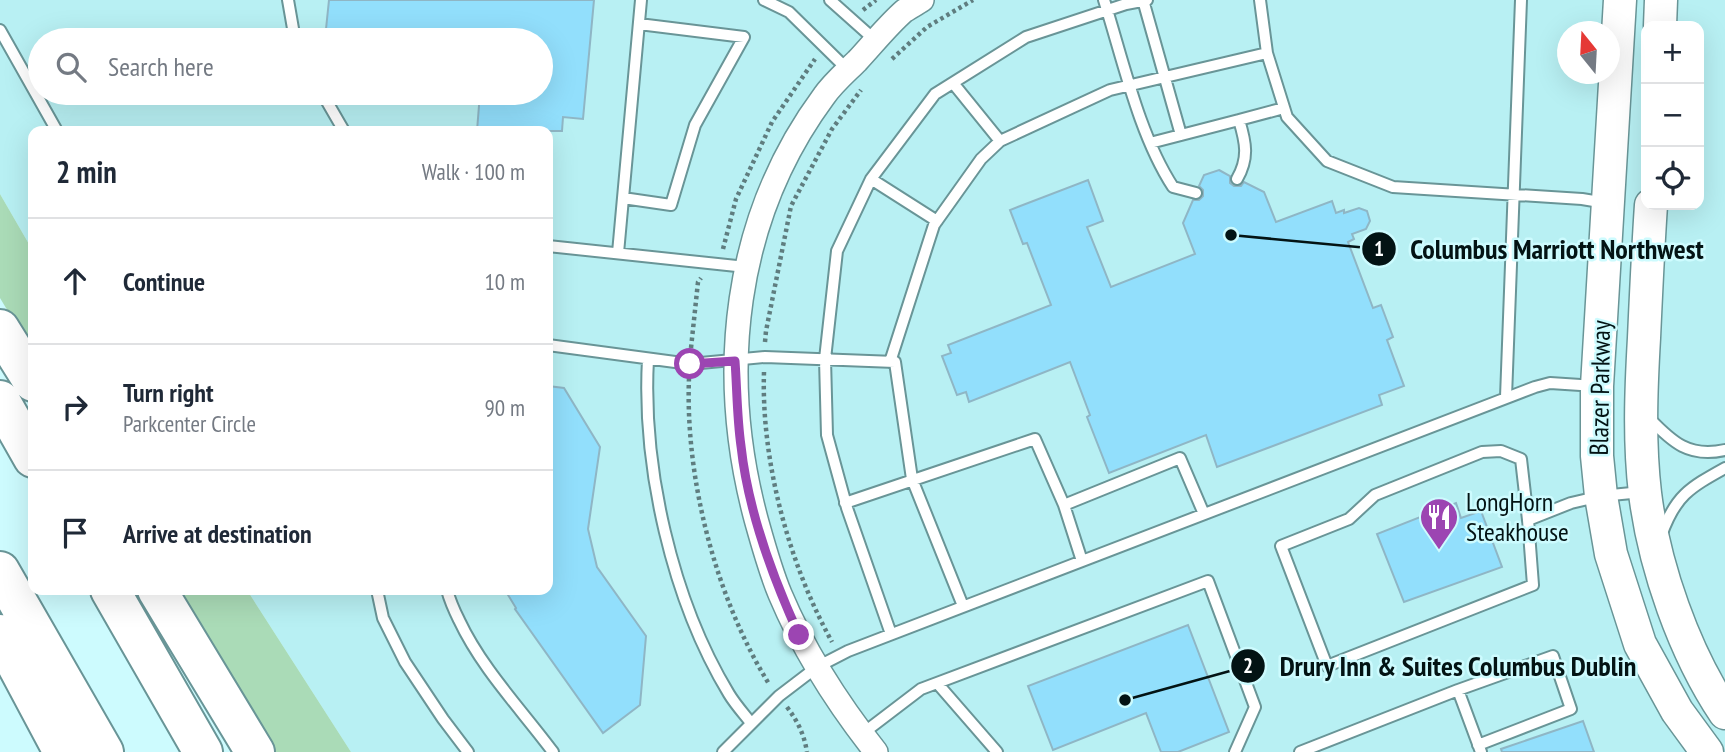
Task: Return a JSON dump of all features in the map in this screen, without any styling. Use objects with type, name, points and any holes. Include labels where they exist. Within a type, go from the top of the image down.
[{"type":"highway","points":[[0,330],[28,374]]},
{"type":"highway","points":[[0,400],[28,448]]},
{"type":"highway","points":[[0,571],[104,752]]},
{"type":"highway","points":[[113,595],[203,752]]},
{"type":"highway","points":[[161,595],[255,752]]},
{"type":"highway","points":[[0,634],[63,752]]},
{"type":"street","points":[[869,743],[817,667],[799,635],[779,593],[766,554],[741,448],[735,361],[737,331],[746,267],[768,196],[799,131],[826,93],[904,12],[922,0]]},
{"type":"street","name":"Blazer Parkway","points":[[1620,0],[1597,386],[1597,456],[1601,496],[1611,554],[1640,644],[1677,711],[1707,752]]},
{"type":"street","points":[[1660,21],[1661,0]]},
{"type":"street","name":"Blazer Parkway","points":[[1651,210],[1641,409],[1645,491],[1656,552],[1681,630],[1711,692],[1725,713]]},
{"type":"lane","points":[[288,0],[294,28]]},
{"type":"lane","points":[[618,253],[641,0]]},
{"type":"lane","points":[[764,0],[789,12],[848,70]]},
{"type":"lane","points":[[830,0],[876,41]]},
{"type":"lane","points":[[891,634],[845,503],[827,435],[825,359],[837,251],[871,179],[935,94],[1026,37],[1106,5],[1144,0],[1181,135]]},
{"type":"lane","points":[[1260,0],[1267,52],[1287,117],[1327,161],[1392,187],[1609,203]]},
{"type":"lane","points":[[1506,397],[1521,0]]},
{"type":"lane","points":[[1106,5],[1130,85],[1160,167],[1173,187],[1196,192]]},
{"type":"lane","points":[[623,198],[671,205],[695,125],[744,37],[639,24]]},
{"type":"lane","points":[[0,30],[28,80]]},
{"type":"lane","points":[[890,362],[934,225],[981,159],[1000,141],[1110,90],[1267,52]]},
{"type":"lane","points":[[953,83],[1000,141]]},
{"type":"lane","points":[[42,105],[54,126]]},
{"type":"lane","points":[[329,105],[341,126]]},
{"type":"lane","points":[[1150,143],[1284,108]]},
{"type":"lane","points":[[1237,179],[1244,167],[1245,142],[1239,120]]},
{"type":"lane","points":[[871,179],[937,221]]},
{"type":"lane","points":[[553,246],[746,267]]},
{"type":"lane","points":[[553,346],[690,364],[765,357],[895,362],[912,479],[963,607]]},
{"type":"lane","points":[[648,359],[646,389],[651,449],[656,489],[672,557],[688,608],[708,657],[730,696],[751,723]]},
{"type":"lane","points":[[723,752],[779,696],[817,667],[848,651],[1506,397],[1550,383],[1597,386]]},
{"type":"lane","points":[[1641,409],[1670,439],[1681,446],[1697,452],[1714,453],[1725,450]]},
{"type":"lane","points":[[845,503],[1035,439],[1064,505],[1082,561]]},
{"type":"lane","points":[[1501,451],[1521,459],[1528,520],[1533,585],[1327,666],[1281,546],[1349,519],[1375,495],[1482,452],[1501,451]]},
{"type":"lane","points":[[1064,505],[1180,458],[1204,514]]},
{"type":"lane","points":[[1656,552],[1675,503],[1701,481],[1725,468]]},
{"type":"lane","points":[[1528,520],[1571,503],[1601,496],[1645,491]]},
{"type":"lane","points":[[869,743],[921,689],[1208,581],[1255,707],[1235,752]]},
{"type":"lane","points":[[378,595],[383,618],[404,662],[468,752]]},
{"type":"lane","points":[[448,595],[469,641],[553,752]]},
{"type":"lane","points":[[1300,752],[1458,690],[1553,656],[1571,709],[1479,748],[1458,690]]},
{"type":"lane","points":[[937,683],[997,752]]},
{"type":"path","points":[[863,10],[876,0]]},
{"type":"shaded area","points":[[0,0],[1725,0],[1725,752],[351,752],[250,595],[553,595],[553,126],[28,126],[28,242],[0,194]]},
{"type":"green space","points":[[0,194],[28,242],[28,345],[0,298]]},
{"type":"green space","points":[[179,595],[250,595],[351,752],[274,752]]},
{"type":"building","points":[[329,0],[594,0],[583,119],[563,117],[562,131],[553,131],[553,126],[477,126],[479,105],[553,105],[553,28],[326,28]]},
{"type":"building","points":[[1219,170],[1230,176],[1230,183],[1234,186],[1241,186],[1244,182],[1264,192],[1276,222],[1332,201],[1336,213],[1359,208],[1367,211],[1370,221],[1366,229],[1352,234],[1354,239],[1348,242],[1373,308],[1381,305],[1393,337],[1387,340],[1404,386],[1379,395],[1382,405],[1217,467],[1206,435],[1109,473],[1087,417],[1090,415],[1070,362],[969,402],[966,392],[957,395],[942,356],[951,353],[948,345],[1051,305],[1027,243],[1023,244],[1010,210],[1088,180],[1103,221],[1087,227],[1111,287],[1195,254],[1183,223],[1193,200],[1199,200],[1203,196],[1203,190],[1199,186],[1204,175]]},
{"type":"building","points":[[553,387],[564,388],[600,447],[588,529],[597,567],[646,636],[640,705],[603,733],[508,595],[553,595]]},
{"type":"building","name":"LongHorn Steakhouse","points":[[1456,503],[1461,518],[1481,511],[1502,567],[1404,602],[1377,534]]},
{"type":"building","points":[[1188,625],[1229,732],[1178,752],[1161,752],[1146,713],[1053,750],[1028,686]]},
{"type":"building","points":[[1583,721],[1594,752],[1502,752],[1501,749]]},
{"type":"place","name":"Columbus Marriott Northwest","points":[[1231,235]]},
{"type":"place","name":"LongHorn Steakhouse","points":[[1439,551]]},
{"type":"place","name":"Drury Inn & Suites Columbus Dublin","points":[[1125,700]]},
{"type":"route","points":[[690,364],[735,361],[741,448],[751,499],[779,593],[799,635]]}]
